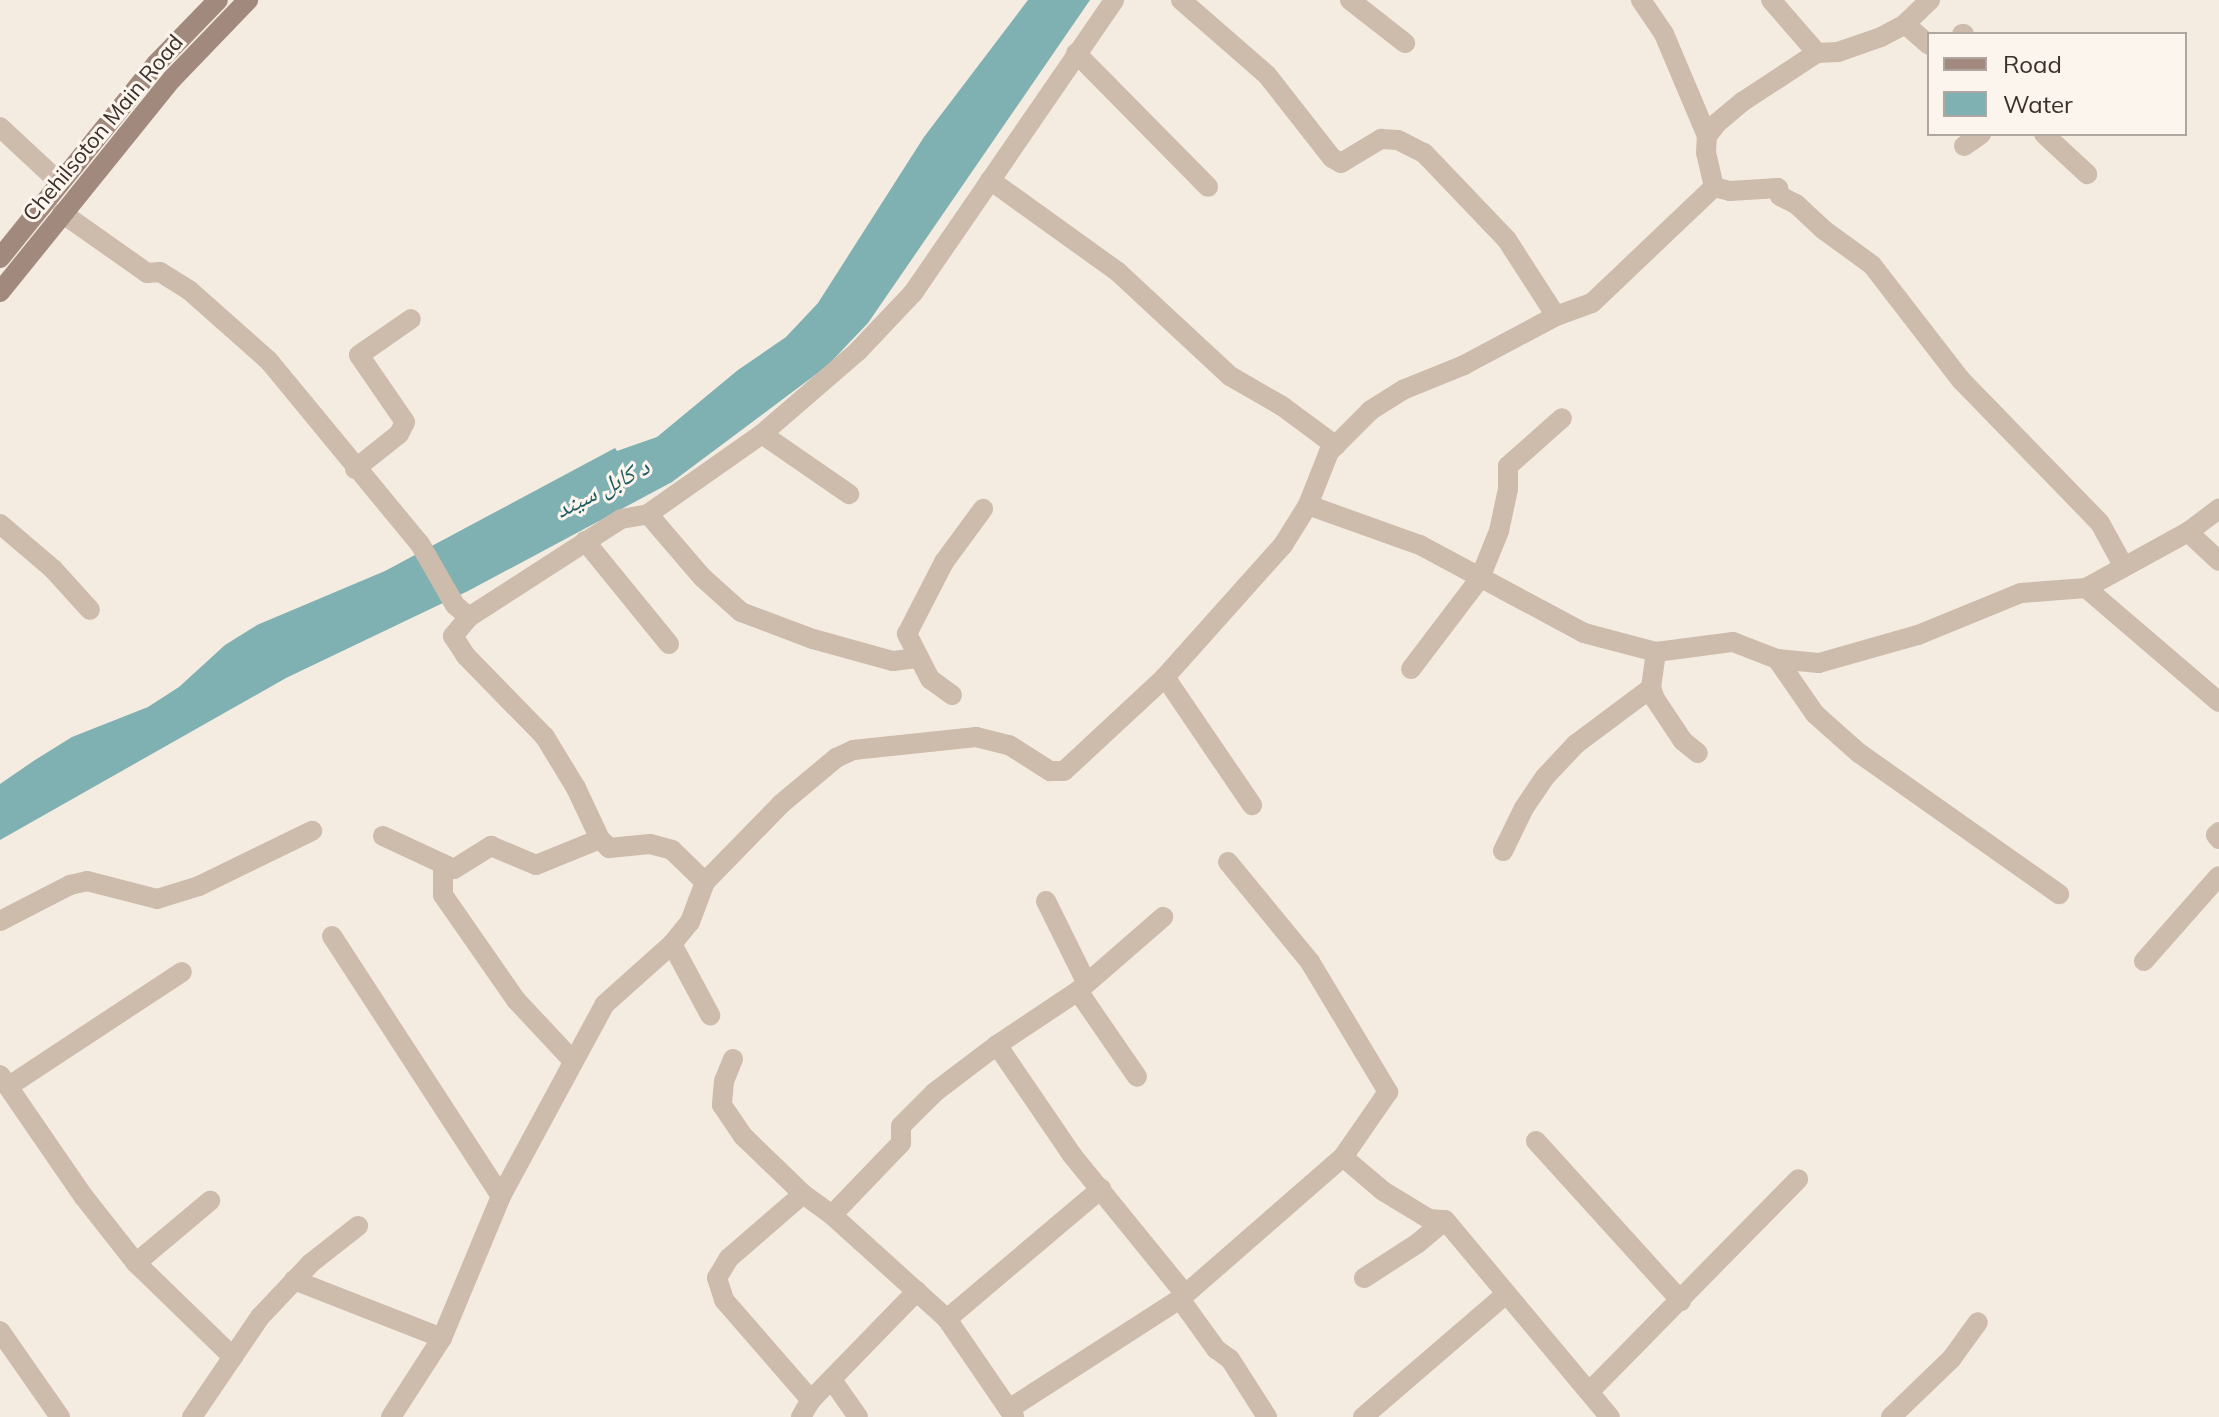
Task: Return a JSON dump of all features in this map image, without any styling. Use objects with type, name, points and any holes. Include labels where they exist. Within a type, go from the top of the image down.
[{"type":"main road","name":"Chehilsoton Main Road","points":[[0,258],[156,64],[218,0]]},
{"type":"main road","name":"Chehilsoton Main Road","points":[[0,292],[172,79],[248,0]]},
{"type":"street","points":[[705,882],[672,850],[650,844],[609,848],[600,839],[576,788],[545,737],[466,656],[453,636],[462,611],[621,519],[648,514],[762,434],[858,351],[913,293],[1114,0]]},
{"type":"street","points":[[1181,0],[1267,75],[1332,158],[1341,163],[1381,139],[1398,140],[1424,153],[1507,240],[1556,316]]},
{"type":"street","points":[[1350,0],[1405,43]]},
{"type":"street","points":[[1641,0],[1664,34],[1707,136],[1706,153],[1714,187]]},
{"type":"street","points":[[1771,0],[1817,53]]},
{"type":"street","points":[[1707,136],[1742,102],[1817,53],[1838,52],[1905,24],[1927,1]]},
{"type":"street","points":[[1905,24],[1927,43]]},
{"type":"street","points":[[1076,53],[1208,187]]},
{"type":"street","points":[[0,127],[60,183]]},
{"type":"street","points":[[2046,136],[2087,174]]},
{"type":"street","points":[[990,180],[1118,272],[1230,376],[1282,406],[1336,446]]},
{"type":"street","points":[[391,1417],[442,1338],[501,1196],[605,1004],[672,944],[690,922],[705,882],[781,804],[836,758],[853,750],[976,737],[1009,745],[1050,771],[1064,771],[1165,677],[1283,545],[1308,505],[1329,452],[1371,410],[1405,389],[1464,365],[1556,316],[1592,303],[1714,187]]},
{"type":"street","points":[[1714,187],[1730,191],[1778,188],[1780,196],[1796,204],[1824,230],[1872,265],[1961,380],[2100,523],[2124,567]]},
{"type":"street","points":[[62,213],[147,273],[160,272],[189,290],[269,361],[355,469],[420,544],[462,611]]},
{"type":"street","points":[[355,469],[399,434],[405,422],[359,355],[411,319]]},
{"type":"street","points":[[1411,669],[1480,578],[1499,531],[1508,489],[1508,466],[1562,418]]},
{"type":"street","points":[[762,434],[849,494]]},
{"type":"street","points":[[1308,505],[1420,545],[1584,633],[1656,652],[1733,642],[1777,659],[1819,663],[1918,635],[2021,593],[2086,588],[2188,532],[2219,509]]},
{"type":"street","points":[[952,695],[930,679],[907,634],[944,562],[983,509]]},
{"type":"street","points":[[648,514],[702,577],[741,612],[813,639],[893,661],[917,658]]},
{"type":"street","points":[[0,524],[53,569],[90,610]]},
{"type":"street","points":[[2188,532],[2219,561]]},
{"type":"street","points":[[585,541],[669,644]]},
{"type":"street","points":[[2086,588],[2219,702]]},
{"type":"street","points":[[1656,652],[1651,688],[1683,741],[1698,753]]},
{"type":"street","points":[[1777,659],[1815,714],[1859,753],[2059,894]]},
{"type":"street","points":[[1165,677],[1252,805]]},
{"type":"street","points":[[1503,851],[1524,808],[1545,777],[1586,736],[1651,688]]},
{"type":"street","points":[[0,921],[42,898],[87,881],[157,899],[199,886],[312,831]]},
{"type":"street","points":[[2219,832],[2216,835],[2219,839]]},
{"type":"street","points":[[383,836],[454,869],[491,846],[536,865],[600,839]]},
{"type":"street","points":[[733,1059],[724,1081],[722,1105],[743,1136],[803,1194],[832,1215],[947,1319],[1012,1413],[1182,1296],[1228,1259],[1343,1157],[1388,1092],[1310,962],[1228,862]]},
{"type":"street","points":[[443,864],[443,895],[516,1000],[573,1061]]},
{"type":"street","points":[[2144,961],[2219,876]]},
{"type":"street","points":[[1046,901],[1082,987],[1137,1077]]},
{"type":"street","points":[[832,1215],[901,1143],[901,1126],[935,1092],[1082,987],[1163,917]]},
{"type":"street","points":[[332,936],[501,1196]]},
{"type":"street","points":[[672,944],[710,1015]]},
{"type":"street","points":[[182,972],[4,1081],[84,1197],[136,1263],[233,1357]]},
{"type":"street","points":[[997,1045],[1063,1143],[1182,1296],[1216,1349],[1230,1359],[1267,1417]]},
{"type":"street","points":[[1536,1141],[1681,1301]]},
{"type":"street","points":[[1343,1157],[1383,1191],[1429,1219],[1445,1220],[1610,1417]]},
{"type":"street","points":[[1590,1391],[1798,1179]]},
{"type":"street","points":[[947,1319],[1101,1189]]},
{"type":"street","points":[[803,1194],[729,1258],[717,1278],[724,1300],[806,1409],[917,1291]]},
{"type":"street","points":[[136,1263],[210,1201]]},
{"type":"street","points":[[1364,1278],[1418,1243],[1445,1220]]},
{"type":"street","points":[[192,1417],[260,1317],[294,1280],[358,1226]]},
{"type":"street","points":[[294,1280],[442,1338]]},
{"type":"street","points":[[1363,1417],[1506,1294]]},
{"type":"street","points":[[1891,1417],[1952,1358],[1978,1322]]},
{"type":"street","points":[[0,1331],[60,1417]]},
{"type":"street","points":[[832,1380],[858,1417]]},
{"type":"water","name":"د کابل سيند","points":[[1028,0],[1090,0],[868,323],[827,366],[672,482],[468,591],[286,678],[0,840],[0,784],[35,760],[72,737],[148,707],[179,687],[225,645],[257,625],[385,571],[615,448],[617,451],[657,437],[738,370],[786,337],[818,303],[924,137]]}]
